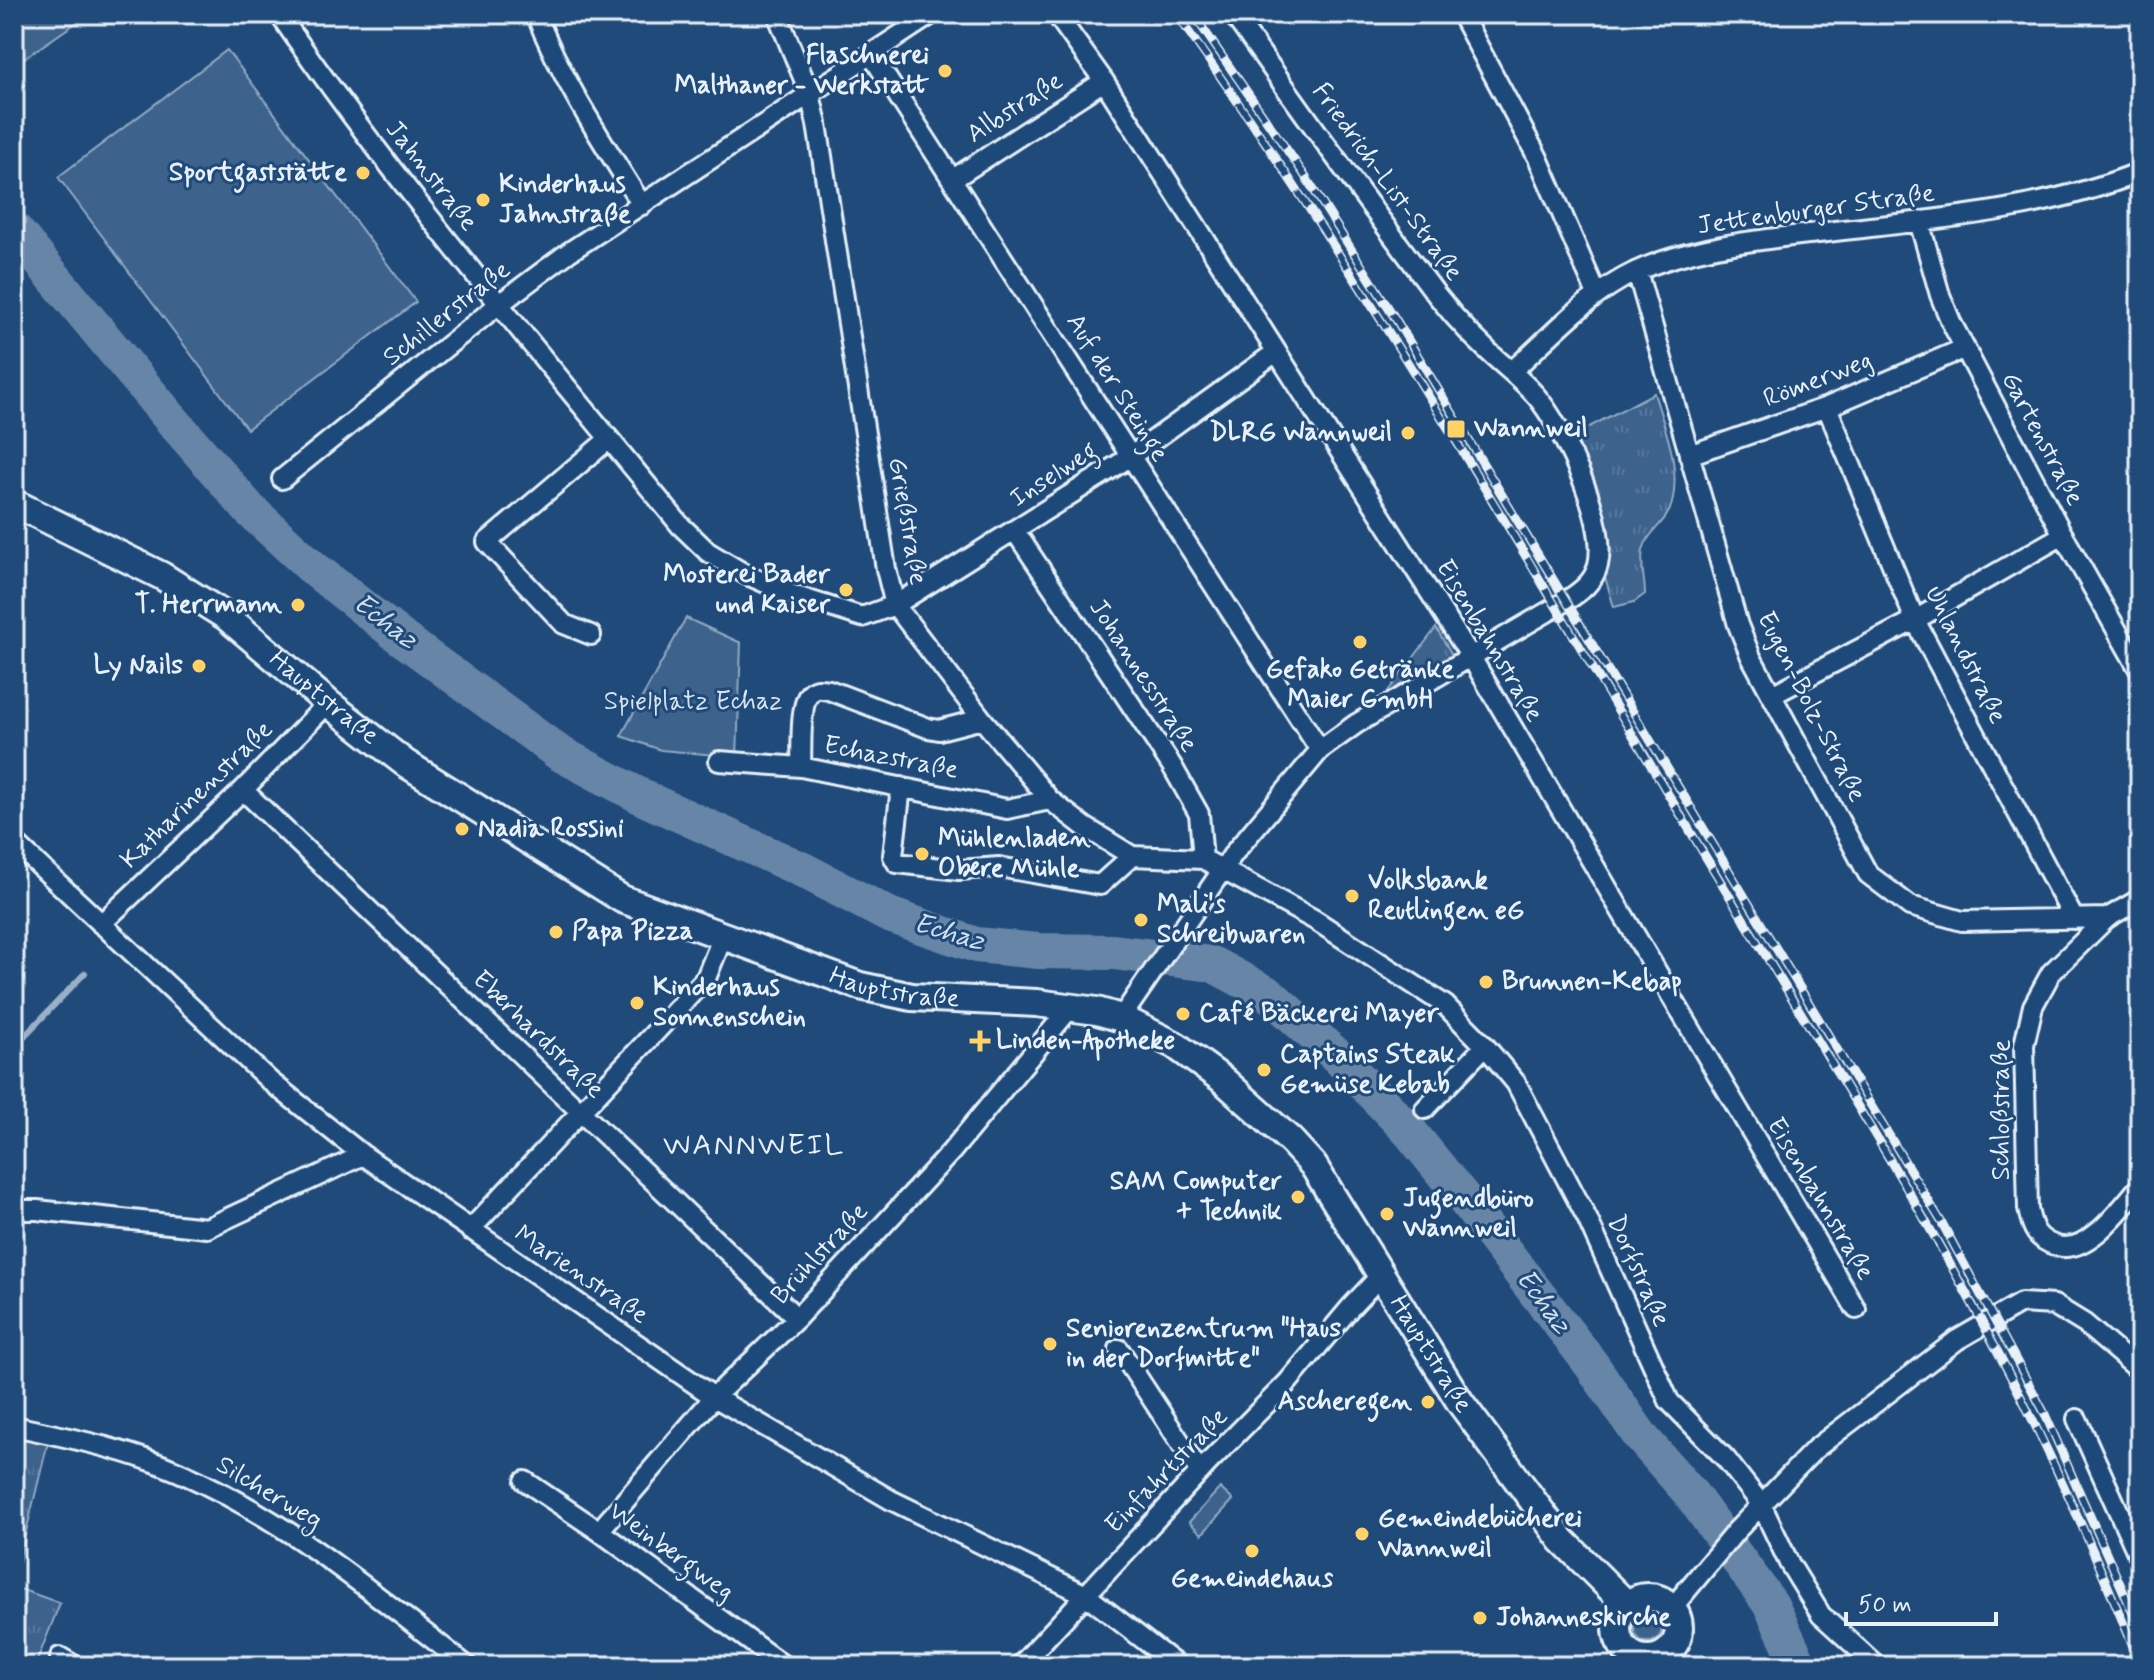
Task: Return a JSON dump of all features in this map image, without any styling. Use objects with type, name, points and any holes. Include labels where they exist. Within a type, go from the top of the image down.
[{"type":"main road","name":"Hauptstraße","points":[[14,503],[162,576],[227,617],[328,703],[405,763],[622,899],[860,986],[912,997],[1071,1007],[1121,1018],[1175,1045],[1199,1061],[1291,1141],[1313,1165],[1460,1402],[1562,1540],[1627,1605]]},
{"type":"main road","points":[[1656,1598],[1672,1608],[1679,1625],[1675,1644],[1661,1660],[1630,1653],[1619,1639],[1618,1621],[1627,1605],[1636,1599],[1656,1598]]},
{"type":"street","name":"Jahnstraße","points":[[279,14],[364,132],[498,305],[680,525],[708,552],[745,574],[793,595],[862,617],[895,605]]},
{"type":"street","points":[[536,14],[544,36],[642,205]]},
{"type":"street","name":"Grießstraße","points":[[777,14],[810,94],[886,569],[895,605],[982,719],[1050,800],[1085,827],[1132,856],[1203,859],[1223,871]]},
{"type":"street","name":"Schillerstraße","points":[[282,479],[498,305],[569,252],[932,14]]},
{"type":"street","name":"Eisenbahnstraße","points":[[1056,14],[1104,81],[1471,657],[1856,1309]]},
{"type":"street","name":"Friedrich-List-Straße","points":[[1233,14],[1423,277],[1464,328],[1512,371]]},
{"type":"street","points":[[1461,14],[1538,158],[1597,295]]},
{"type":"street","name":"Auf der Steinge","points":[[871,54],[1320,750]]},
{"type":"street","name":"Albstraße","points":[[953,179],[1104,81]]},
{"type":"street","name":"Jettenburger Straße","points":[[1512,371],[1597,295],[1637,271],[1685,255],[1729,245],[2012,208],[2066,196],[2140,172]]},
{"type":"street","name":"Gartenstraße","points":[[1919,221],[1940,295],[1965,348],[2063,535],[2140,671]]},
{"type":"street","name":"Eugen-Bolz-Straße","points":[[1637,271],[1738,625],[1868,874],[1910,906],[1962,921],[2107,918]]},
{"type":"street","name":"Römerweg","points":[[1689,455],[1827,407],[1965,348]]},
{"type":"street","name":"Inselweg","points":[[895,605],[1130,457],[1276,352]]},
{"type":"street","points":[[1121,1018],[1234,853],[1320,750],[1356,724],[1566,601],[1586,586],[1598,565],[1599,545],[1594,519],[1574,459],[1557,424],[1536,395],[1512,371]]},
{"type":"street","name":"Uhlandstraße","points":[[1827,407],[1915,620],[2074,919]]},
{"type":"street","points":[[591,635],[564,624],[487,542],[609,439]]},
{"type":"street","name":"Johannesstraße","points":[[1015,531],[1172,766],[1199,814],[1203,859]]},
{"type":"street","points":[[1772,695],[1915,620],[2063,535]]},
{"type":"street","points":[[801,767],[804,709],[807,697],[816,689],[829,690],[939,730],[982,719]]},
{"type":"street","name":"Katharinenstraße","points":[[101,924],[243,790],[328,703]]},
{"type":"street","name":"Echazstraße","points":[[719,761],[801,767],[1007,809],[1050,800]]},
{"type":"street","points":[[901,787],[893,856],[897,863],[959,870],[999,867],[1100,885],[1132,856]]},
{"type":"street","name":"Eberhardstraße","points":[[243,790],[797,1318]]},
{"type":"street","name":"Marienstraße","points":[[14,842],[271,1082],[363,1155],[714,1397],[891,1500],[1086,1595],[1178,1666]]},
{"type":"street","name":"Dorfstraße","points":[[1223,871],[1315,920],[1445,1005],[1516,1083],[1587,1218],[1669,1401],[1726,1459],[1761,1504],[1789,1563],[1821,1615],[1877,1666]]},
{"type":"street","name":"Schloßstraße","points":[[2140,899],[2107,918],[2051,973],[2033,1006],[2024,1045],[2028,1209],[2033,1232],[2047,1243],[2068,1249],[2084,1242],[2113,1218],[2140,1186]]},
{"type":"street","points":[[470,1230],[706,978],[723,936]]},
{"type":"street","name":"Brühlstraße","points":[[599,1531],[714,1397],[797,1318],[951,1152],[1071,1007]]},
{"type":"street","points":[[1425,1109],[1485,1046]]},
{"type":"street","points":[[14,1210],[207,1228],[363,1155]]},
{"type":"street","name":"Einfahrtstraße","points":[[1020,1666],[1255,1417],[1381,1275]]},
{"type":"street","points":[[1672,1608],[1736,1531],[1815,1449],[1957,1340],[2021,1303],[2054,1305],[2085,1324],[2140,1371]]},
{"type":"street","points":[[1119,1349],[1200,1472]]},
{"type":"street","points":[[2077,1419],[2140,1559]]},
{"type":"street","name":"Silcherweg","points":[[14,1426],[112,1448],[177,1471],[228,1495],[278,1524],[467,1666]]},
{"type":"street","name":"Weinbergweg","points":[[525,1481],[784,1666]]},
{"type":"green space","points":[[14,14],[89,14],[14,65]]},
{"type":"green space","points":[[227,50],[416,302],[247,429],[58,177]]},
{"type":"green space","points":[[1654,393],[1673,461],[1672,503],[1643,550],[1645,594],[1634,602],[1614,607],[1605,577],[1608,557],[1604,523],[1574,435]]},
{"type":"green space","name":"Spielplatz Echaz","points":[[686,618],[741,643],[737,757],[661,750],[621,736]]},
{"type":"green space","points":[[1436,628],[1454,658],[1382,699]]},
{"type":"green space","points":[[14,1431],[50,1434],[14,1581]]},
{"type":"green space","points":[[1220,1488],[1233,1500],[1202,1534],[1189,1522]]},
{"type":"green space","points":[[14,1587],[60,1603],[35,1666],[14,1666]]},
{"type":"green space","points":[[1648,1614],[1658,1618],[1662,1628],[1658,1638],[1648,1642],[1638,1638],[1634,1628],[1638,1618]]},
{"type":"waterway","name":"Echaz","points":[[14,229],[250,510],[313,568],[403,639],[559,753],[648,800],[803,870],[889,915],[976,945],[1038,951],[1113,952],[1212,964],[1270,995],[1339,1058],[1410,1132],[1465,1200],[1591,1364],[1641,1437],[1691,1494],[1771,1605],[1800,1666]]},
{"type":"waterway","points":[[14,1047],[85,973]]},
{"type":"railway","points":[[1176,14],[1310,210],[1438,411],[1898,1174],[1980,1318],[2035,1424],[2140,1663]]},
{"type":"railway","points":[[1193,14],[1303,173],[1398,323],[1942,1223],[2044,1412],[2140,1629]]},
{"type":"place","name":"Flaschnerei Malthaner - Werkstatt","points":[[945,71]]},
{"type":"place","name":"Sportgaststätte","points":[[363,173]]},
{"type":"place","name":"Kinderhaus Jahnstraße","points":[[483,200]]},
{"type":"place","name":"Wannweil","points":[[1456,429]]},
{"type":"place","name":"DLRG Wannweil","points":[[1408,433]]},
{"type":"place","name":"Mosterei Bader und Kaiser","points":[[846,590]]},
{"type":"place","name":"T. Herrmann","points":[[298,605]]},
{"type":"place","name":"Gefako Getränke Maier GmbH","points":[[1360,642]]},
{"type":"place","name":"Ly Nails","points":[[199,666]]},
{"type":"place","name":"Nadia Rossini","points":[[462,829]]},
{"type":"place","name":"Mühlenladen Obere Mühle","points":[[922,854]]},
{"type":"place","name":"Volksbank Reutlingen eG","points":[[1352,896]]},
{"type":"place","name":"Mali's Schreibwaren","points":[[1141,920]]},
{"type":"place","name":"Papa Pizza","points":[[556,932]]},
{"type":"place","name":"Brunnen-Kebap","points":[[1486,982]]},
{"type":"place","name":"Kinderhaus Sonnenschein","points":[[637,1003]]},
{"type":"place","name":"Café Bäckerei Mayer","points":[[1183,1014]]},
{"type":"place","name":"Linden-Apotheke","points":[[980,1041]]},
{"type":"place","name":"Captains Steak Gemüse Kebab","points":[[1264,1070]]},
{"type":"place","name":"SAM Computer + Technik","points":[[1298,1197]]},
{"type":"place","name":"Jugendbüro Wannweil","points":[[1387,1214]]},
{"type":"place","name":"Seniorenzentrum \"Haus in der Dorfmitte\"","points":[[1050,1344]]},
{"type":"place","name":"Ascheregen","points":[[1428,1402]]},
{"type":"place","name":"Gemeindebücherei Wannweil","points":[[1362,1534]]},
{"type":"place","name":"Gemeindehaus","points":[[1252,1551]]},
{"type":"place","name":"Johanneskirche","points":[[1480,1618]]},
{"type":"district","name":"WANNWEIL","points":[[754,1145]]}]
